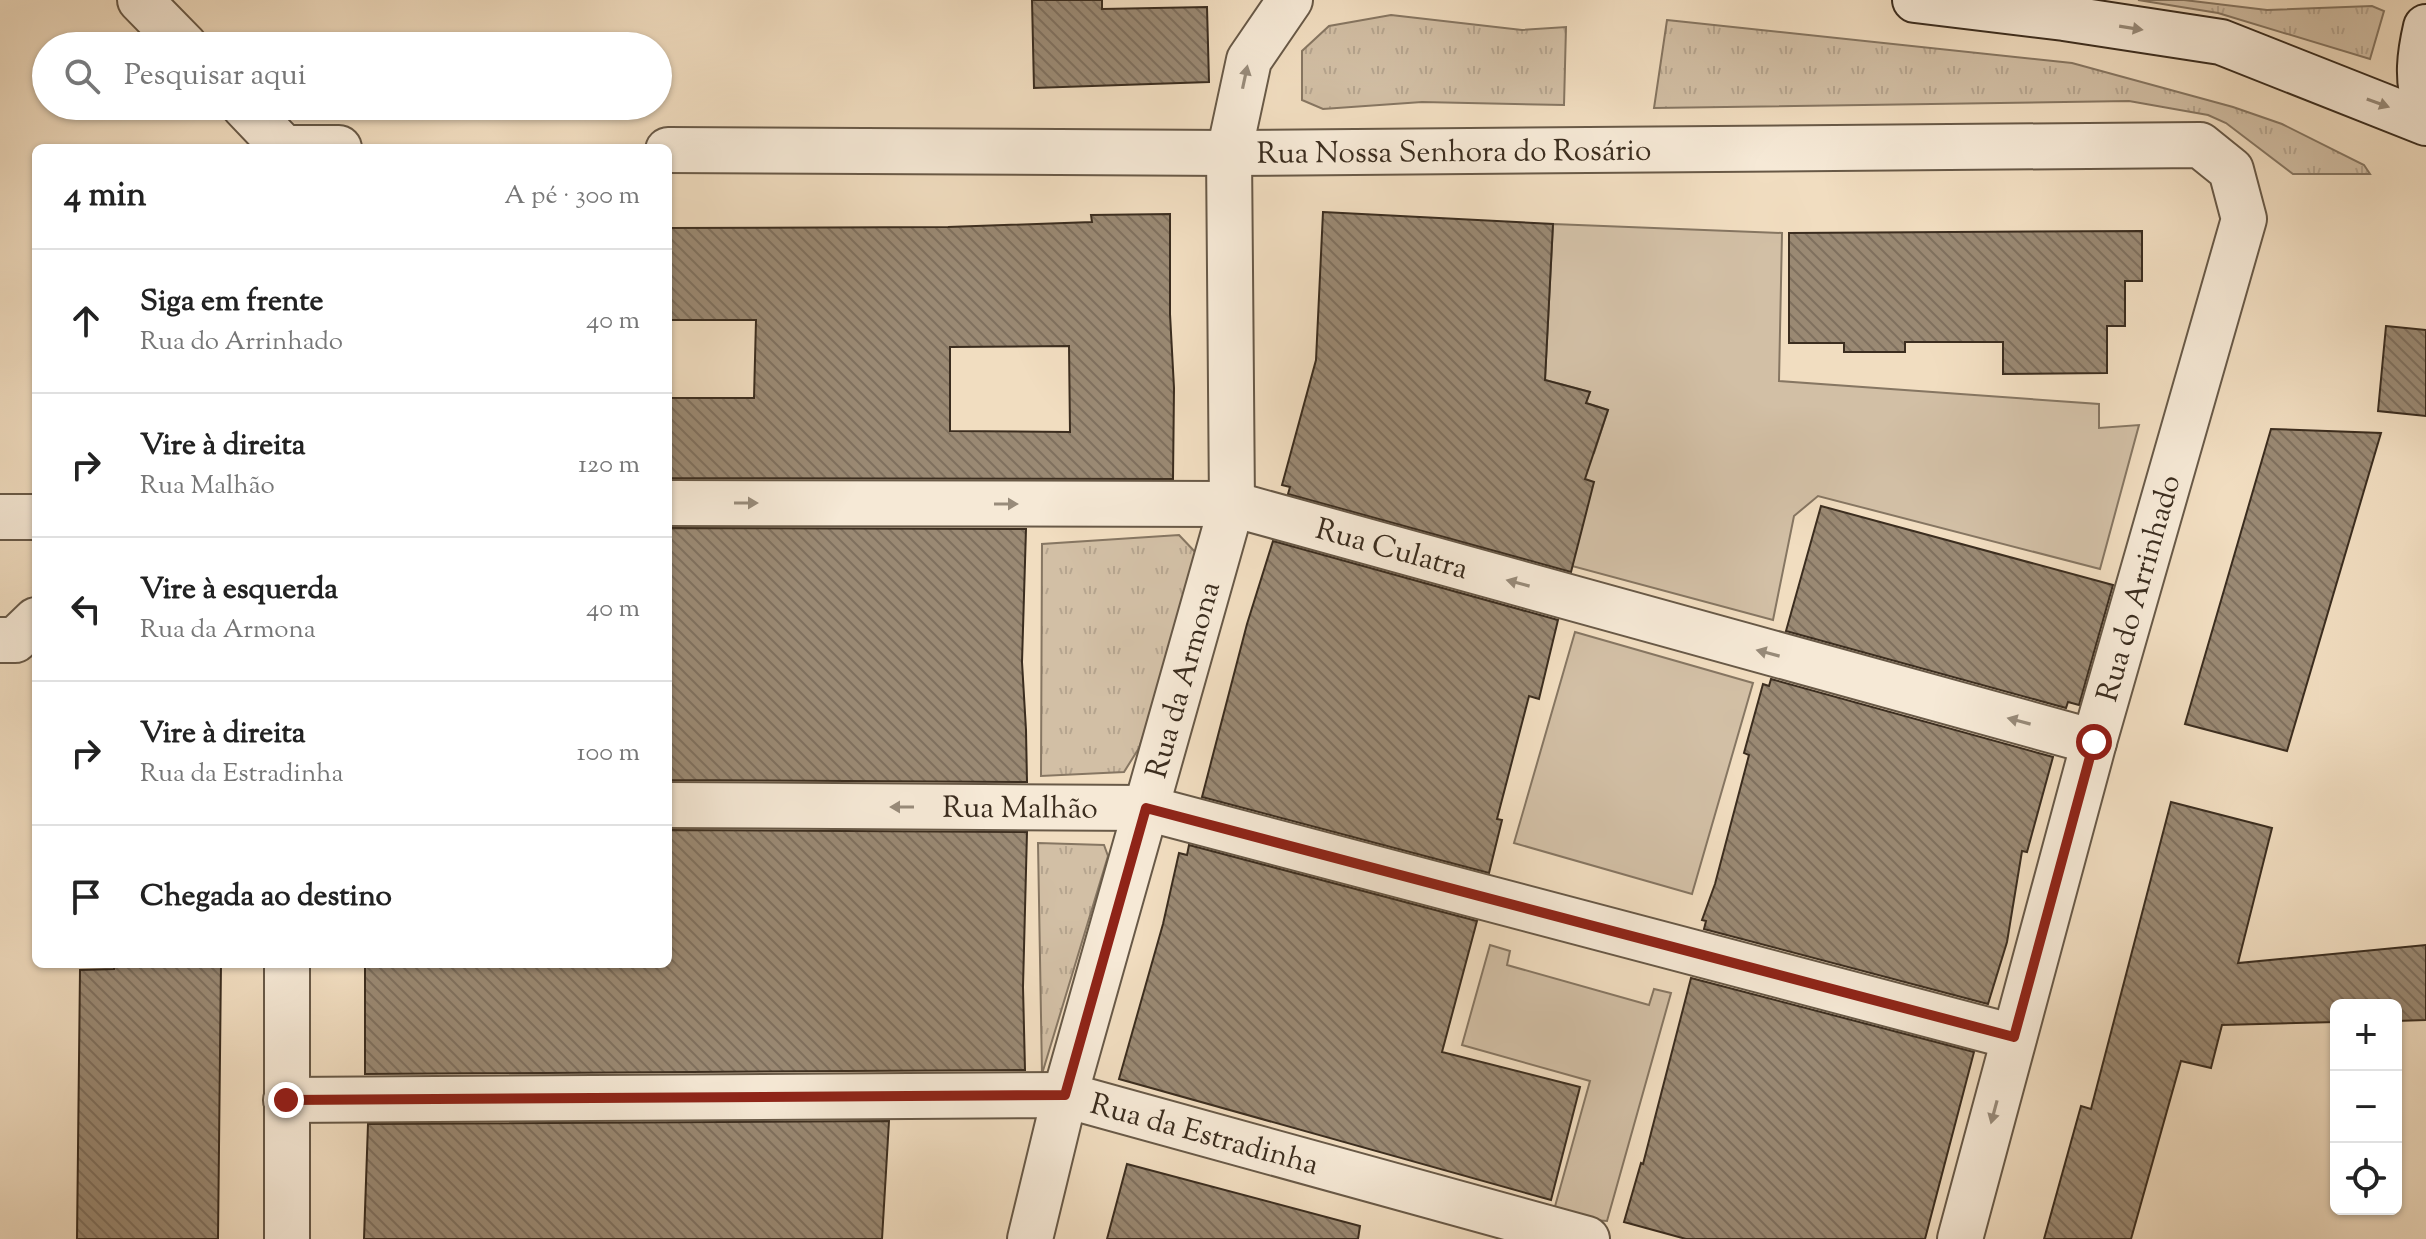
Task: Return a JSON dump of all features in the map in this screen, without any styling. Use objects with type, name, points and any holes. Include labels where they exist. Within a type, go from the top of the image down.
[{"type":"street","points":[[140,0],[171,32]]},
{"type":"street","name":"Rua da Armona","points":[[1030,1239],[1065,1095],[1232,504],[1229,153],[1249,60],[1290,0]]},
{"type":"street","points":[[1915,0],[2064,18],[2221,42],[2426,123]]},
{"type":"street","points":[[2426,27],[2419,59],[2421,95],[2426,106]]},
{"type":"street","points":[[257,120],[280,144]]},
{"type":"street","name":"Rua Nossa Senhora do Rosário","points":[[672,150],[1229,153],[2200,145],[2231,170]]},
{"type":"street","name":"Rua do Arrinhado","points":[[1960,1239],[2094,742],[2244,219],[2231,170]]},
{"type":"street","name":"Rua Culatra","points":[[672,503],[1232,504],[2094,742]]},
{"type":"street","points":[[0,517],[32,517]]},
{"type":"street","points":[[0,640],[15,640],[32,624]]},
{"type":"street","name":"Rua Malhão","points":[[672,805],[1146,808],[2014,1037]]},
{"type":"street","points":[[287,968],[287,1239]]},
{"type":"street","name":"Rua da Estradinha","points":[[286,1100],[1065,1095],[1587,1239]]},
{"type":"green space","points":[[2138,0],[2184,0],[2267,10],[2372,6],[2384,11],[2370,59],[2218,13]]},
{"type":"green space","points":[[1391,15],[1522,30],[1566,27],[1564,105],[1422,102],[1323,109],[1302,100],[1302,51],[1329,26]]},
{"type":"green space","points":[[1667,20],[2072,63],[2233,107],[2282,124],[2364,165],[2370,174],[2293,174],[2226,123],[2208,115],[2129,101],[1654,108]]},
{"type":"green space","points":[[1553,224],[1782,233],[1779,381],[2099,404],[2099,428],[2139,425],[2100,569],[1818,496],[1794,516],[1773,620],[1572,566],[1560,472],[1569,446],[1594,453],[1608,410],[1586,403],[1590,392],[1545,380]]},
{"type":"green space","points":[[1179,535],[1197,554],[1198,572],[1139,748],[1124,772],[1041,776],[1042,544]]},
{"type":"green space","points":[[1575,632],[1753,683],[1692,894],[1514,843]]},
{"type":"green space","points":[[1038,843],[1104,845],[1108,856],[1042,1074]]},
{"type":"green space","points":[[1490,945],[1510,951],[1507,965],[1649,1005],[1654,989],[1671,993],[1607,1221],[1554,1210],[1590,1081],[1462,1045]]},
{"type":"building","points":[[1032,0],[1102,0],[1102,9],[1207,7],[1209,82],[1034,88]]},
{"type":"building","points":[[1323,212],[1553,224],[1545,380],[1590,392],[1586,403],[1608,410],[1585,479],[1594,482],[1571,572],[1288,494],[1290,487],[1282,485],[1316,360]]},
{"type":"building","points":[[1170,214],[1173,479],[672,478],[672,398],[754,398],[756,320],[672,320],[672,228],[948,227],[1092,222],[1091,215]],"holes":[[[1069,346],[1070,432],[950,431],[950,347]]]},
{"type":"building","points":[[2142,231],[2142,281],[2125,281],[2125,326],[2107,326],[2107,373],[2003,374],[2003,342],[1905,342],[1905,352],[1844,352],[1844,343],[1789,343],[1789,233]]},
{"type":"building","points":[[2386,326],[2426,330],[2426,416],[2378,411]]},
{"type":"building","points":[[2271,429],[2381,433],[2287,751],[2185,724]]},
{"type":"building","points":[[1821,506],[2113,585],[2079,705],[2068,702],[2066,708],[1786,631]]},
{"type":"building","points":[[672,528],[1026,529],[1022,662],[1027,782],[672,780]]},
{"type":"building","points":[[1273,541],[1558,620],[1539,699],[1529,696],[1497,819],[1502,820],[1489,873],[1202,797],[1247,624]]},
{"type":"building","points":[[1771,679],[2053,757],[2027,852],[2022,851],[2007,942],[1988,1004],[1704,929],[1706,921],[1702,920],[1715,884],[1749,755],[1744,753],[1763,684],[1769,686]]},
{"type":"building","points":[[2171,802],[2272,828],[2238,963],[2426,945],[2426,1020],[2402,1021],[2402,999],[2330,999],[2330,1022],[2222,1025],[2211,1068],[2181,1061],[2131,1239],[2044,1239],[2081,1106],[2091,1109]]},
{"type":"building","points":[[672,830],[1027,832],[1023,987],[1025,1070],[365,1074],[365,968],[672,968]]},
{"type":"building","points":[[1189,845],[1477,921],[1442,1052],[1580,1087],[1551,1200],[1119,1079],[1163,924],[1179,853],[1187,855]]},
{"type":"building","points":[[221,968],[218,1239],[77,1239],[80,970]]},
{"type":"building","points":[[1691,978],[1974,1052],[1925,1239],[1686,1239],[1624,1222],[1643,1164]]},
{"type":"building","points":[[889,1121],[882,1239],[364,1239],[368,1124]]},
{"type":"building","points":[[1127,1164],[1360,1226],[1358,1239],[1107,1239]]},
{"type":"route","points":[[286,1100],[1065,1095],[1146,808],[2014,1037],[2094,742]]}]
